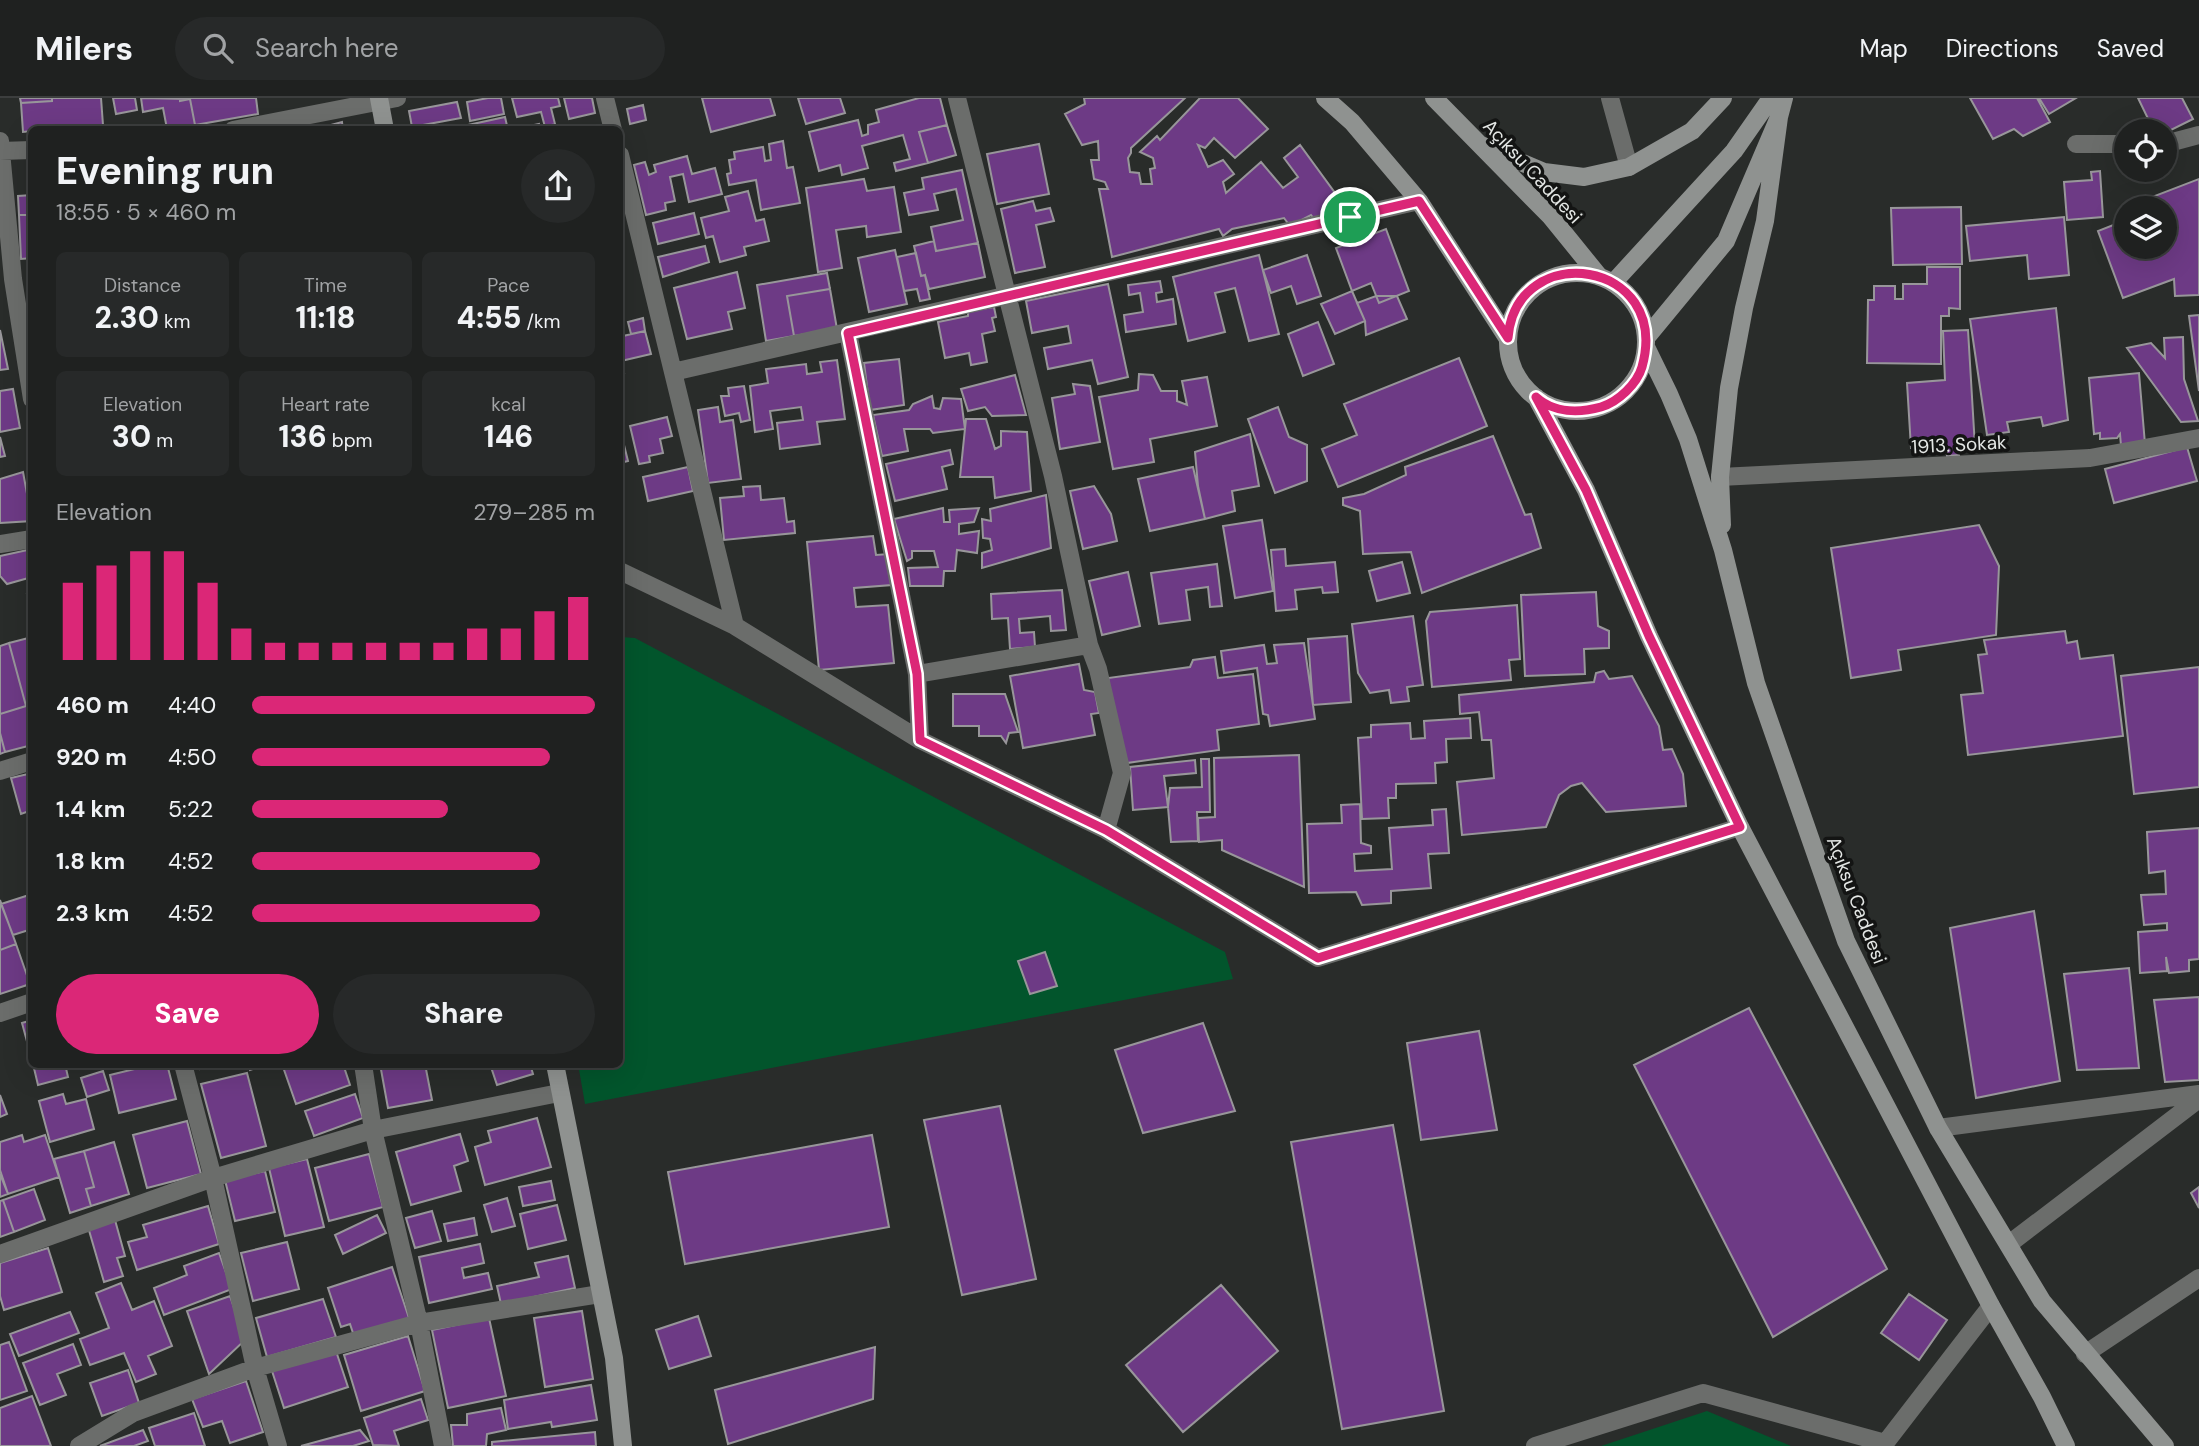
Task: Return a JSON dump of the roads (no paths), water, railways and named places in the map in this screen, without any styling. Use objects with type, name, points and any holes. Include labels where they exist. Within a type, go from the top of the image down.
[{"type":"main road","points":[[1325,98],[1352,122],[1419,201],[1508,338]]},
{"type":"main road","name":"Açıksu Caddesi","points":[[1434,98],[1550,217],[1606,279]]},
{"type":"main road","points":[[1481,145],[1544,172],[1584,177],[1629,167],[1692,131],[1723,98]]},
{"type":"main road","points":[[1606,279],[1734,151],[1771,98]]},
{"type":"main road","points":[[1723,550],[1720,477],[1729,388],[1744,307],[1765,221],[1784,98]]},
{"type":"main road","points":[[379,100],[384,126]]},
{"type":"main road","points":[[1647,343],[1726,241],[1779,117]]},
{"type":"main road","points":[[1575,272],[1606,279],[1620,286],[1636,304],[1645,326],[1647,343],[1641,372],[1627,391],[1607,405],[1586,411],[1563,410],[1542,402],[1525,388],[1513,369],[1507,348],[1509,326],[1517,305],[1532,289],[1551,277],[1575,272]]},
{"type":"main road","name":"Açıksu Caddesi","points":[[1647,343],[1688,439],[1723,550],[1756,683],[1846,941],[1938,1128],[2042,1301],[2165,1446]]},
{"type":"main road","points":[[1536,397],[1586,490],[1649,636],[1740,827],[2066,1446]]},
{"type":"main road","points":[[556,1068],[614,1358],[623,1446]]},
{"type":"street","points":[[252,126],[397,98]]},
{"type":"street","points":[[606,98],[612,126]]},
{"type":"street","points":[[957,98],[1053,476],[1089,645],[1098,669],[1122,773],[1106,830]]},
{"type":"street","points":[[1609,98],[1629,167]]},
{"type":"street","points":[[2177,141],[2199,135]]},
{"type":"street","points":[[0,141],[13,279],[28,374]]},
{"type":"street","points":[[2076,144],[2114,144]]},
{"type":"street","points":[[0,150],[28,150]]},
{"type":"street","points":[[623,167],[736,626]]},
{"type":"street","points":[[673,372],[1419,201]]},
{"type":"street","points":[[848,333],[917,674],[920,740]]},
{"type":"street","name":"1913. Sokak","points":[[1720,477],[2090,458],[2199,438]]},
{"type":"street","points":[[0,544],[28,540]]},
{"type":"street","points":[[623,572],[736,626],[920,740],[1106,830],[1318,958],[1740,827]]},
{"type":"street","points":[[917,674],[1089,645]]},
{"type":"street","points":[[0,771],[28,762]]},
{"type":"street","points":[[0,1013],[28,1003]]},
{"type":"street","points":[[184,1068],[213,1178],[255,1368],[278,1446]]},
{"type":"street","points":[[364,1068],[373,1130],[419,1322],[443,1446]]},
{"type":"street","points":[[0,1254],[213,1178],[373,1130],[559,1093]]},
{"type":"street","points":[[1938,1128],[2199,1096]]},
{"type":"street","points":[[2009,1244],[2199,1096]]},
{"type":"street","points":[[2085,1354],[2199,1278]]},
{"type":"street","points":[[79,1446],[133,1413],[255,1368],[419,1322],[600,1294]]},
{"type":"street","points":[[1535,1446],[1703,1393],[1884,1444],[1991,1306]]}]
